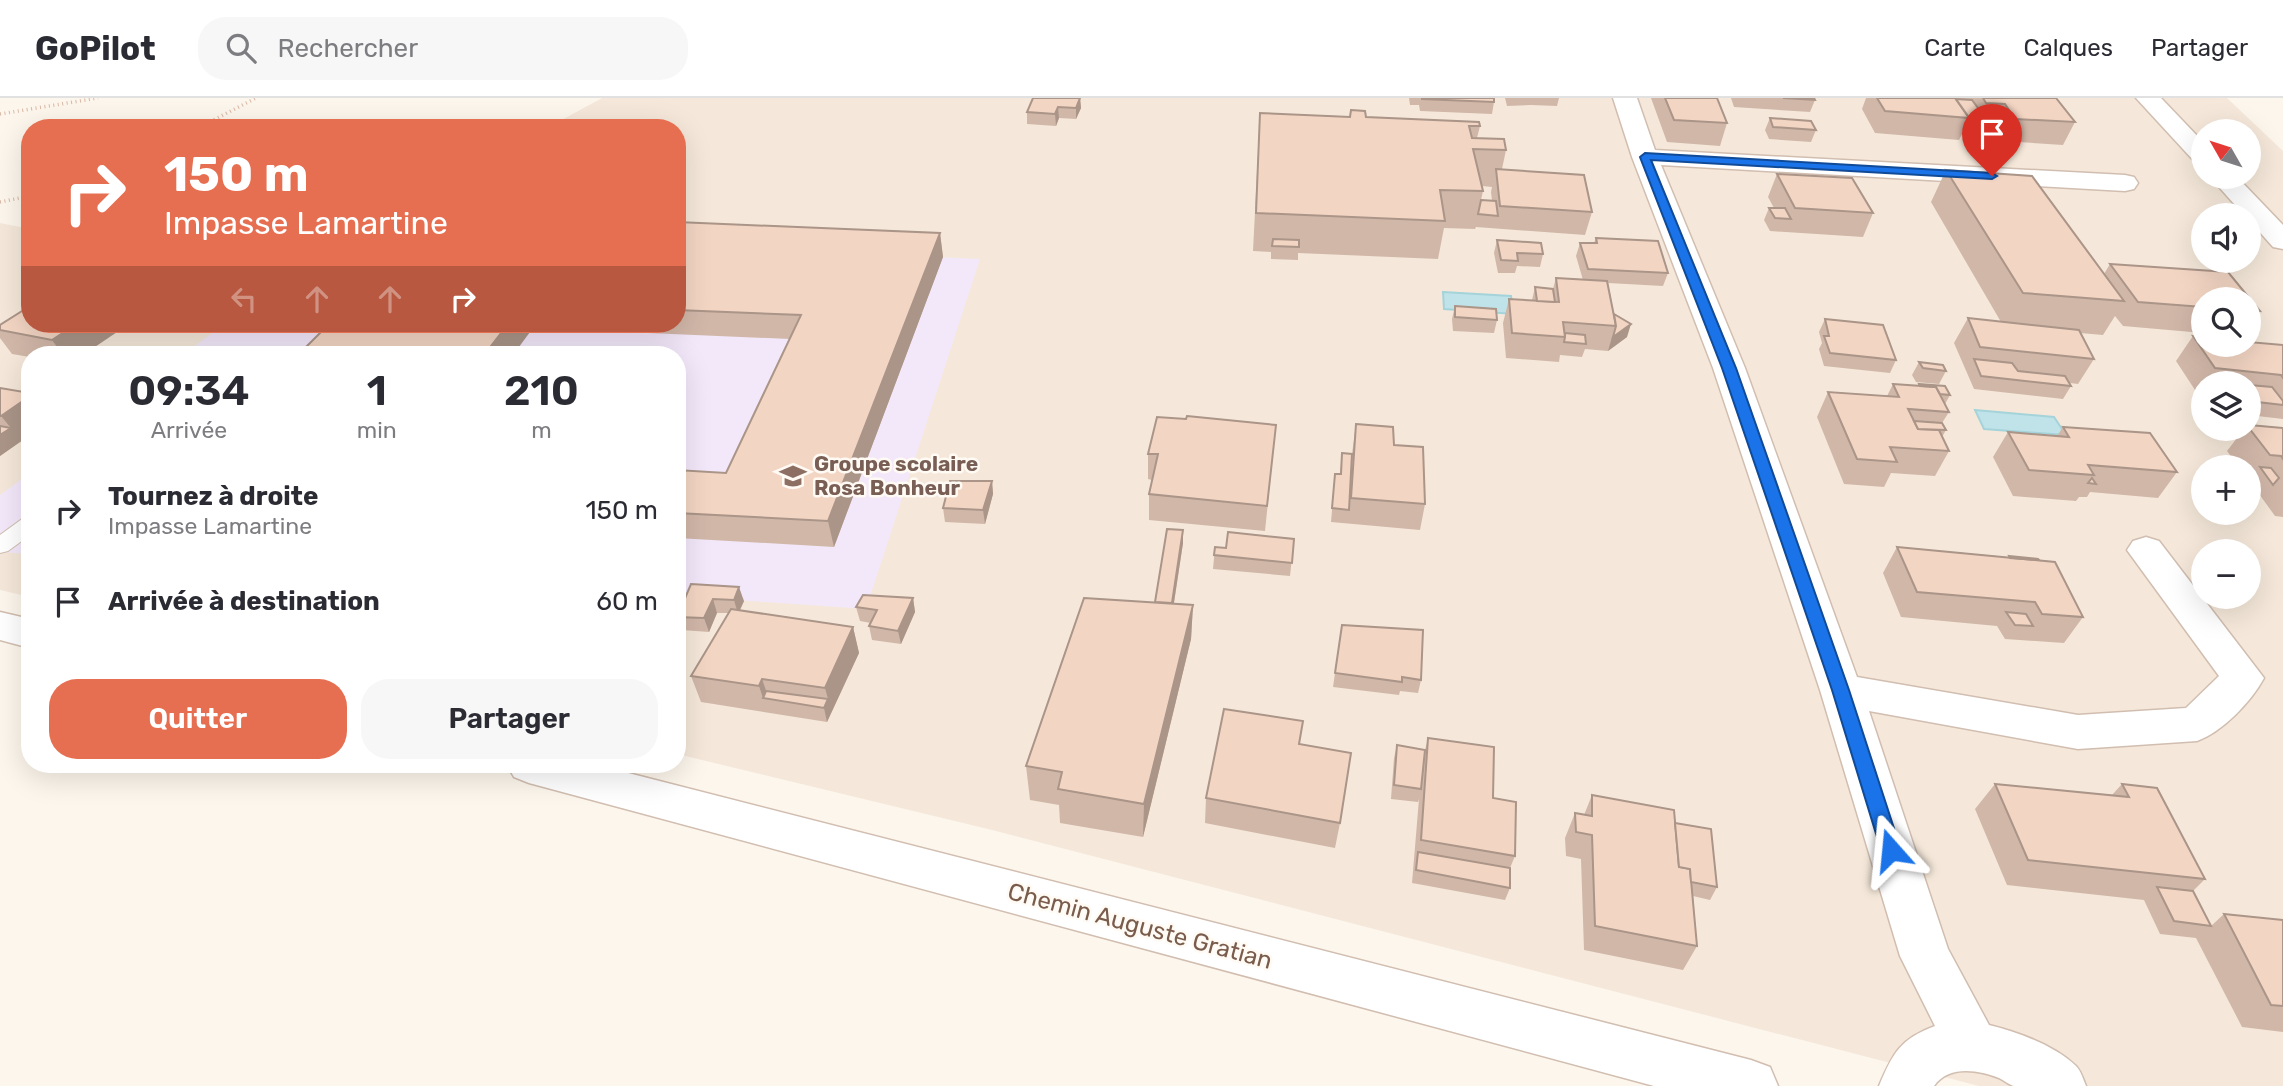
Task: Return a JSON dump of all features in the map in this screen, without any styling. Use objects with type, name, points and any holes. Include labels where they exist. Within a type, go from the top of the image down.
[{"type":"street","points":[[1625,98],[1645,157],[1729,368],[1841,690],[1925,956],[1972,1046]]},
{"type":"street","points":[[2148,98],[2191,143]]},
{"type":"street","points":[[1645,157],[2125,183]]},
{"type":"street","points":[[2234,189],[2283,241]]},
{"type":"street","points":[[1841,690],[2078,732],[2197,724],[2243,678],[2146,550]]},
{"type":"street","points":[[0,626],[21,632]]},
{"type":"street","name":"Chemin Auguste Gratian","points":[[559,773],[1751,1086]]},
{"type":"street","points":[[1906,1086],[1911,1072],[1925,1056],[1947,1047],[1972,1046],[2009,1055],[2045,1074],[2059,1086]]},
{"type":"lane","points":[[0,547],[21,531]]},
{"type":"path","points":[[0,114],[98,98]]},
{"type":"path","points":[[215,119],[256,98]]},
{"type":"path","points":[[0,202],[21,198]]},
{"type":"shaded area","points":[[602,98],[2227,98],[2249,119],[2191,119],[2191,189],[2261,189],[2261,130],[2283,151],[2283,1086],[1979,1086],[992,830],[686,756],[686,346],[21,346],[21,595],[0,590],[0,223],[21,227],[21,333],[686,333],[686,119],[564,119]]},
{"type":"shaded area","name":"Groupe scolaire Rosa Bonheur","points":[[686,246],[980,259],[866,609],[686,597],[686,346],[195,346],[212,333],[686,333]]},
{"type":"shaded area","points":[[21,480],[21,553],[0,552],[0,495]]},
{"type":"water","points":[[1443,292],[1511,296],[1514,314],[1444,309]]},
{"type":"water","points":[[1975,410],[2054,417],[2066,435],[1984,429]]},
{"type":"building","points":[[1033,98],[1080,98],[1076,108],[1058,107],[1055,114],[1027,112]]},
{"type":"building","points":[[1494,98],[1494,102],[1422,99]]},
{"type":"building","points":[[1665,98],[1717,98],[1727,123],[1674,120]]},
{"type":"building","points":[[1783,98],[1814,98],[1815,100]]},
{"type":"building","points":[[1877,98],[1955,98],[1969,118],[1885,111]]},
{"type":"building","points":[[1983,98],[2056,98],[2075,122],[2015,119],[2005,104],[1986,103]]},
{"type":"building","points":[[1956,99],[1972,100],[1992,127],[1975,126]]},
{"type":"building","points":[[1351,110],[1365,111],[1366,117],[1479,122],[1480,126],[1469,126],[1472,138],[1504,139],[1506,150],[1473,149],[1483,191],[1440,190],[1445,221],[1256,213],[1260,113],[1350,117]]},
{"type":"building","points":[[1770,118],[1811,121],[1816,130],[1773,127]]},
{"type":"building","points":[[1496,169],[1584,175],[1592,212],[1500,206]]},
{"type":"building","points":[[1946,170],[2032,176],[2124,301],[2023,293]]},
{"type":"building","points":[[1777,174],[1852,178],[1873,213],[1795,208]]},
{"type":"building","points":[[1481,200],[1496,201],[1498,216],[1478,214]]},
{"type":"building","points":[[1769,208],[1785,208],[1791,219],[1775,218]]},
{"type":"building","points":[[686,222],[940,233],[828,521],[686,513],[686,471],[726,473],[801,315],[686,310]]},
{"type":"building","points":[[1596,238],[1658,241],[1668,273],[1588,269],[1580,243],[1597,243]]},
{"type":"building","points":[[1273,239],[1299,240],[1299,247],[1272,246]]},
{"type":"building","points":[[1497,240],[1541,243],[1543,254],[1517,253],[1518,261],[1501,260]]},
{"type":"building","points":[[2110,264],[2191,269],[2191,273],[2229,273],[2240,287],[2191,287],[2191,306],[2138,302]]},
{"type":"building","points":[[1556,278],[1607,281],[1616,326],[1563,322],[1565,337],[1512,333],[1509,299],[1559,302]]},
{"type":"building","points":[[1535,287],[1553,289],[1555,302],[1537,301]]},
{"type":"building","points":[[1455,306],[1496,309],[1497,320],[1455,317]]},
{"type":"building","points":[[21,312],[21,333],[62,333],[52,340],[0,330],[0,325]]},
{"type":"building","points":[[1614,314],[1631,324],[1613,337],[1616,326]]},
{"type":"building","points":[[1968,318],[2079,330],[2094,359],[1980,347]]},
{"type":"building","points":[[1825,319],[1883,325],[1896,360],[1830,353],[1824,336],[1829,336]]},
{"type":"building","points":[[320,333],[501,333],[491,346],[307,346]]},
{"type":"building","points":[[1565,333],[1585,335],[1586,344],[1564,342]]},
{"type":"building","points":[[2261,343],[2283,345],[2283,378],[2281,375],[2261,371],[2215,368],[2207,357],[2261,357]]},
{"type":"building","points":[[1974,359],[2012,363],[2018,371],[2065,376],[2071,386],[1981,376]]},
{"type":"building","points":[[1919,362],[1943,365],[1946,371],[1923,368]]},
{"type":"building","points":[[1893,384],[1936,387],[1949,412],[1908,409],[1918,429],[1939,430],[1949,451],[1890,447],[1897,462],[1857,459],[1828,392],[1899,397]]},
{"type":"building","points":[[1919,384],[1945,386],[1950,395],[1940,394],[1936,387]]},
{"type":"building","points":[[2261,386],[2272,387],[2283,405],[2261,402]]},
{"type":"building","points":[[0,388],[21,392],[21,402],[0,416]]},
{"type":"building","points":[[1187,416],[1276,425],[1267,506],[1149,494],[1158,454],[1148,454],[1157,417],[1186,419]]},
{"type":"building","points":[[1914,421],[1942,423],[1946,430],[1918,429]]},
{"type":"building","points":[[1356,424],[1393,427],[1394,445],[1423,447],[1425,504],[1351,498]]},
{"type":"building","points":[[0,426],[11,428],[0,435]]},
{"type":"building","points":[[2261,426],[2283,428],[2283,459],[2281,456],[2270,455],[2259,441]]},
{"type":"building","points":[[2063,427],[2150,433],[2177,472],[2088,465],[2094,475],[2029,470],[2008,432],[2069,437]]},
{"type":"building","points":[[1342,453],[1352,454],[1349,510],[1332,508],[1335,474],[1341,474]]},
{"type":"building","points":[[2261,467],[2271,468],[2279,478],[2273,485]]},
{"type":"building","points":[[950,481],[992,481],[983,510],[943,508]]},
{"type":"building","points":[[1167,529],[1183,530],[1172,603],[1155,602]]},
{"type":"building","points":[[1228,532],[1294,539],[1292,563],[1214,555],[1215,547],[1226,548]]},
{"type":"building","points":[[1897,547],[2055,562],[2083,617],[2042,614],[2035,602],[1917,592]]},
{"type":"building","points":[[2009,556],[2038,559],[2039,560],[2010,558]]},
{"type":"building","points":[[691,584],[739,587],[734,600],[713,599],[704,618],[686,617],[686,596]]},
{"type":"building","points":[[863,595],[913,598],[898,631],[869,626],[877,610],[856,607]]},
{"type":"building","points":[[1084,598],[1193,605],[1144,804],[1058,789],[1062,772],[1026,766]]},
{"type":"building","points":[[731,609],[853,627],[825,688],[762,679],[759,686],[691,676]]},
{"type":"building","points":[[2006,612],[2026,614],[2033,626],[2015,625]]},
{"type":"building","points":[[1342,625],[1423,630],[1421,680],[1402,677],[1402,682],[1335,673]]},
{"type":"building","points":[[766,691],[828,699],[824,708],[763,698]]},
{"type":"building","points":[[1224,709],[1303,721],[1299,744],[1351,753],[1340,823],[1206,798]]},
{"type":"building","points":[[1428,738],[1494,747],[1493,798],[1516,802],[1515,856],[1421,840]]},
{"type":"building","points":[[1397,745],[1425,750],[1421,789],[1394,785]]},
{"type":"building","points":[[1995,784],[2129,797],[2122,784],[2157,788],[2205,879],[2028,860]]},
{"type":"building","points":[[1592,795],[1674,810],[1679,867],[1690,869],[1697,946],[1595,926],[1592,835],[1576,832],[1575,813],[1592,816]]},
{"type":"building","points":[[1675,823],[1711,829],[1717,887],[1691,882],[1690,869],[1679,867]]},
{"type":"building","points":[[1418,852],[1510,868],[1510,888],[1416,870]]},
{"type":"building","points":[[2157,887],[2193,891],[2211,926],[2174,921]]},
{"type":"building","points":[[2224,914],[2283,920],[2283,1006],[2271,1005]]},
{"type":"place","name":"Groupe scolaire Rosa Bonheur","points":[[793,476]]},
{"type":"route","points":[[1891,850],[1841,690],[1729,368],[1645,157],[1992,176]]}]
